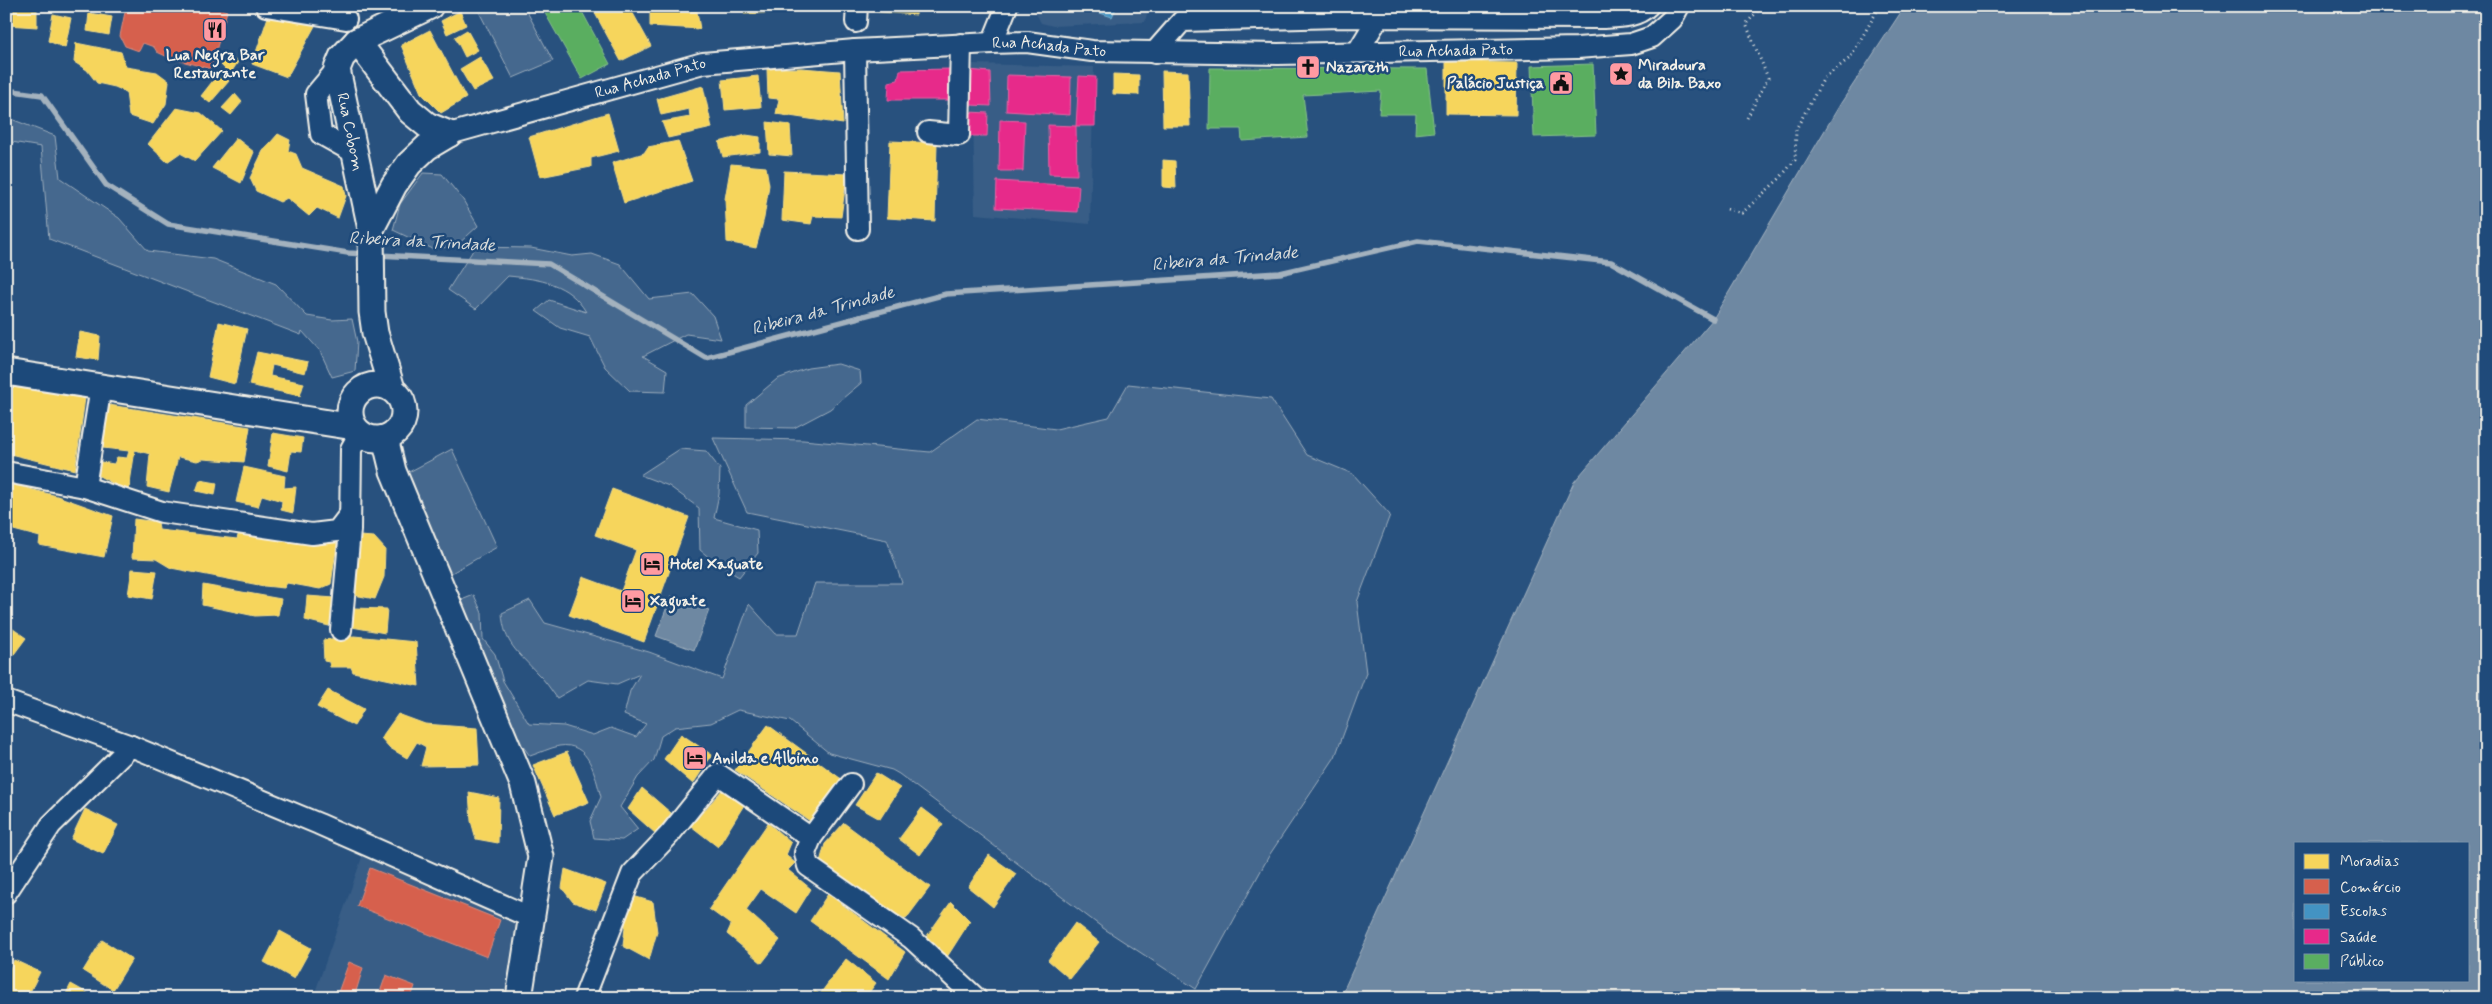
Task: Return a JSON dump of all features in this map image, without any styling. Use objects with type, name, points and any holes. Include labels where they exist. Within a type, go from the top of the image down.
[{"type":"main road","points":[[430,6],[350,22],[410,111],[427,124],[449,134]]},
{"type":"main road","name":"Rua Cobom","points":[[350,22],[342,58],[336,69],[371,230],[374,323]]},
{"type":"main road","points":[[371,230],[401,174],[427,147],[449,134]]},
{"type":"main road","points":[[365,387],[374,323]]},
{"type":"main road","points":[[6,372],[101,386],[357,430],[376,439],[385,438],[397,431],[404,418],[403,402],[392,389],[374,323]]},
{"type":"main road","points":[[357,430],[350,410],[352,400],[365,387],[374,384],[392,389]]},
{"type":"main road","points":[[385,438],[393,471],[523,784],[541,856],[519,998]]},
{"type":"street","points":[[266,6],[350,22]]},
{"type":"street","points":[[330,6],[350,22]]},
{"type":"street","points":[[992,42],[1008,6]]},
{"type":"street","name":"Rua Achada Pato","points":[[1154,53],[1186,14],[1248,18],[1342,12],[1581,12],[1625,17],[1642,12],[1648,6]]},
{"type":"street","name":"Rua Achada Pato","points":[[449,134],[703,63],[855,50],[992,42],[1027,42],[1092,51],[1154,53],[1278,54],[1577,48],[1630,44],[1652,37],[1672,19],[1679,6]]},
{"type":"street","points":[[1358,52],[1382,12]]},
{"type":"street","points":[[1577,48],[1581,12]]},
{"type":"street","points":[[928,132],[959,135],[960,44]]},
{"type":"street","points":[[855,50],[858,229]]},
{"type":"street","points":[[85,487],[101,386]]},
{"type":"street","points":[[341,630],[350,514],[351,449],[357,430]]},
{"type":"street","points":[[6,472],[85,487],[162,512],[312,534],[337,531],[350,514]]},
{"type":"street","points":[[6,701],[131,746],[328,828],[532,918]]},
{"type":"street","points":[[6,893],[51,826],[131,746]]},
{"type":"street","points":[[587,990],[632,874],[669,836],[718,774],[811,838]]},
{"type":"street","points":[[852,784],[811,838],[805,854],[808,866],[911,938],[976,998]]},
{"type":"path","points":[[1747,118],[1768,78],[1746,24],[1762,6]]},
{"type":"path","points":[[1728,209],[1742,213],[1779,179],[1795,160],[1796,129],[1824,78],[1850,58],[1880,6]]},
{"type":"shaded area","points":[[476,6],[524,6],[553,61],[513,78]]},
{"type":"shaded area","points":[[1032,6],[1149,6],[1145,22],[1053,26],[1041,23]]},
{"type":"shaded area","points":[[1905,6],[2486,6],[2486,998],[1340,998],[1574,482],[1713,319],[1841,103]]},
{"type":"shaded area","points":[[972,64],[1094,67],[1090,224],[975,214]]},
{"type":"shaded area","points":[[6,117],[55,136],[60,178],[119,218],[148,251],[213,259],[276,284],[307,316],[332,320],[352,319],[357,342],[355,371],[332,377],[320,351],[302,331],[301,335],[49,239],[41,147],[6,141]]},
{"type":"shaded area","points":[[423,173],[442,174],[463,200],[478,226],[456,246],[433,249],[393,230],[400,204]]},
{"type":"shaded area","points":[[475,247],[531,248],[572,256],[592,254],[620,264],[649,299],[693,294],[713,316],[721,339],[686,334],[643,356],[667,370],[665,392],[630,391],[605,367],[590,337],[560,328],[536,311],[549,300],[586,312],[571,295],[553,284],[508,276],[476,309],[448,290]]},
{"type":"shaded area","points":[[838,364],[860,371],[861,383],[830,409],[794,428],[746,427],[746,405],[777,379],[808,368]]},
{"type":"shaded area","points":[[1128,384],[1271,399],[1307,455],[1353,474],[1390,515],[1357,602],[1366,673],[1335,757],[1270,854],[1196,989],[1103,928],[899,774],[892,770],[829,753],[790,721],[738,710],[711,723],[675,727],[661,736],[654,760],[638,777],[620,807],[638,829],[622,840],[594,838],[590,821],[601,797],[593,770],[584,754],[578,749],[569,746],[559,746],[530,756],[517,738],[459,601],[474,595],[482,613],[483,639],[495,654],[503,681],[529,724],[564,726],[593,735],[611,728],[636,737],[646,724],[624,715],[630,691],[640,674],[617,684],[588,680],[557,698],[543,679],[513,647],[503,624],[502,613],[530,600],[545,623],[649,652],[722,679],[749,604],[776,634],[798,634],[815,583],[902,583],[887,540],[747,512],[713,438],[803,440],[930,452],[977,419],[1056,429],[1109,417]]},
{"type":"shaded area","points":[[452,449],[497,547],[448,575],[407,473]]},
{"type":"shaded area","points":[[680,449],[706,451],[720,469],[719,494],[714,518],[757,530],[758,553],[739,577],[716,563],[700,550],[699,508],[669,486],[640,475]]},
{"type":"shaded area","points":[[671,596],[709,610],[694,650],[656,636]]},
{"type":"shaded area","points":[[370,834],[532,918],[519,998],[313,998]]},
{"type":"building: Moradias","points":[[6,6],[37,6],[37,27],[6,25]]},
{"type":"building: Moradias","points":[[591,6],[629,6],[651,46],[621,61]]},
{"type":"building: Moradias","points":[[650,6],[696,6],[700,29],[650,26]]},
{"type":"building: Moradias","points":[[744,6],[847,6],[847,9],[744,14]]},
{"type":"building: Moradias","points":[[870,6],[917,6],[916,15],[870,11]]},
{"type":"building: Moradias","points":[[460,11],[466,25],[447,34],[441,21]]},
{"type":"building: Moradias","points":[[89,13],[112,17],[109,35],[87,31]]},
{"type":"building: Moradias","points":[[53,14],[71,18],[65,48],[48,41]]},
{"type":"building: Moradias","points":[[268,17],[316,24],[287,77],[252,64]]},
{"type":"building: Moradias","points":[[430,30],[466,98],[441,113],[421,93],[401,45]]},
{"type":"building: Moradias","points":[[467,30],[478,50],[465,57],[455,37]]},
{"type":"building: Moradias","points":[[76,43],[121,52],[126,67],[157,72],[169,81],[166,104],[153,124],[129,116],[126,92],[115,87],[97,83],[87,70],[74,62]]},
{"type":"building: Moradias","points":[[226,56],[238,62],[230,74],[221,65]]},
{"type":"building: Moradias","points":[[480,57],[494,81],[473,91],[460,69]]},
{"type":"building: Moradias","points":[[1446,62],[1517,63],[1516,115],[1446,114]]},
{"type":"building: Moradias","points":[[801,68],[840,71],[843,124],[776,114],[779,99],[768,98],[767,69]]},
{"type":"building: Moradias","points":[[1162,71],[1188,72],[1190,126],[1163,126]]},
{"type":"building: Moradias","points":[[219,73],[229,81],[210,103],[201,96]]},
{"type":"building: Moradias","points":[[1113,74],[1139,75],[1139,95],[1113,94]]},
{"type":"building: Moradias","points":[[758,76],[761,107],[725,110],[722,80]]},
{"type":"building: Moradias","points":[[703,86],[712,128],[668,138],[662,122],[690,117],[689,109],[661,115],[657,99]]},
{"type":"building: Moradias","points":[[235,94],[242,102],[231,115],[222,108]]},
{"type":"building: Moradias","points":[[176,108],[201,113],[222,131],[195,161],[180,153],[167,162],[148,144]]},
{"type":"building: Moradias","points":[[608,113],[619,151],[591,158],[591,167],[540,177],[529,137]]},
{"type":"building: Moradias","points":[[767,122],[790,125],[792,156],[769,154]]},
{"type":"building: Moradias","points":[[278,134],[290,140],[288,151],[296,154],[302,168],[344,186],[346,196],[338,218],[317,208],[309,216],[287,198],[280,202],[256,191],[250,178],[263,151]]},
{"type":"building: Moradias","points":[[746,135],[760,137],[760,152],[723,157],[719,142]]},
{"type":"building: Moradias","points":[[236,138],[254,152],[241,183],[212,168]]},
{"type":"building: Moradias","points":[[678,141],[692,181],[624,203],[612,163],[644,153],[648,147]]},
{"type":"building: Moradias","points":[[890,141],[937,143],[935,221],[887,218]]},
{"type":"building: Moradias","points":[[1163,160],[1175,161],[1176,188],[1163,187]]},
{"type":"building: Moradias","points":[[731,164],[766,167],[769,185],[764,218],[756,248],[727,242],[725,199]]},
{"type":"building: Moradias","points":[[784,171],[847,174],[841,217],[813,216],[811,224],[782,220]]},
{"type":"building: Moradias","points":[[219,322],[247,329],[235,384],[208,377]]},
{"type":"building: Moradias","points":[[80,332],[100,336],[98,360],[76,357]]},
{"type":"building: Moradias","points":[[257,352],[308,362],[305,373],[272,365],[270,376],[304,383],[300,396],[249,385]]},
{"type":"building: Moradias","points":[[6,386],[85,398],[75,470],[6,453]]},
{"type":"building: Moradias","points":[[109,405],[250,427],[244,462],[203,459],[197,461],[178,457],[169,492],[147,487],[150,454],[135,450],[129,489],[124,489],[99,476],[101,462],[114,464],[117,457],[127,458],[129,451],[103,448]]},
{"type":"building: Moradias","points":[[273,433],[303,438],[301,452],[291,451],[288,471],[268,466]]},
{"type":"building: Moradias","points":[[244,467],[285,476],[284,488],[296,487],[293,513],[281,510],[282,501],[262,495],[258,507],[236,502]]},
{"type":"building: Moradias","points":[[200,480],[217,483],[215,495],[196,491]]},
{"type":"building: Moradias","points":[[6,483],[57,496],[113,516],[104,557],[39,545],[40,537],[6,528]]},
{"type":"building: Moradias","name":"Hotel Xaguate","points":[[612,489],[689,517],[644,642],[569,615],[583,577],[621,591],[636,550],[595,535]]},
{"type":"building: Moradias","points":[[134,519],[158,522],[159,530],[237,539],[239,532],[307,542],[337,543],[331,584],[320,589],[287,583],[284,588],[264,586],[171,568],[156,559],[132,558]]},
{"type":"building: Moradias","points":[[359,536],[374,537],[385,549],[384,577],[375,599],[354,595]]},
{"type":"building: Moradias","points":[[132,569],[157,571],[152,599],[128,595]]},
{"type":"building: Moradias","points":[[203,585],[281,599],[278,615],[255,616],[202,605]]},
{"type":"building: Moradias","points":[[307,596],[335,598],[329,626],[305,620]]},
{"type":"building: Moradias","points":[[354,608],[387,609],[385,633],[352,627]]},
{"type":"building: Moradias","points":[[6,624],[26,638],[6,665]]},
{"type":"building: Moradias","points":[[354,636],[416,642],[419,686],[353,672],[351,667],[330,667],[329,662],[324,661],[323,640]]},
{"type":"building: Moradias","points":[[328,690],[364,709],[354,726],[317,707]]},
{"type":"building: Moradias","points":[[398,714],[425,724],[477,728],[479,765],[421,766],[426,747],[417,742],[407,758],[390,748],[381,738]]},
{"type":"building: Moradias","points":[[768,725],[844,781],[813,823],[735,770]]},
{"type":"building: Moradias","points":[[681,734],[712,755],[693,784],[664,759]]},
{"type":"building: Moradias","points":[[567,752],[589,802],[555,815],[533,765]]},
{"type":"building: Moradias","points":[[876,773],[900,788],[880,819],[855,805]]},
{"type":"building: Moradias","points":[[642,788],[671,813],[656,834],[628,809]]},
{"type":"building: Moradias","points":[[723,789],[744,805],[718,847],[691,826]]},
{"type":"building: Moradias","points":[[469,792],[499,798],[498,843],[476,839],[471,821]]},
{"type":"building: Moradias","points":[[922,808],[943,824],[920,855],[899,839]]},
{"type":"building: Moradias","points":[[85,809],[118,825],[103,854],[71,839]]},
{"type":"building: Moradias","points":[[768,823],[791,843],[786,855],[795,863],[788,870],[811,889],[796,913],[761,889],[746,910],[780,940],[762,963],[727,934],[731,925],[709,909]]},
{"type":"building: Moradias","points":[[844,823],[930,887],[906,919],[877,905],[820,862],[825,844]]},
{"type":"building: Moradias","points":[[989,855],[1016,874],[993,907],[968,887]]},
{"type":"building: Moradias","points":[[565,869],[606,884],[596,910],[573,902],[562,888]]},
{"type":"building: Moradias","points":[[828,894],[905,952],[889,979],[810,921]]},
{"type":"building: Moradias","points":[[633,896],[653,902],[657,932],[649,960],[623,946],[626,918]]},
{"type":"building: Moradias","points":[[951,902],[970,921],[947,957],[924,940]]},
{"type":"building: Moradias","points":[[1075,923],[1099,942],[1070,979],[1048,960]]},
{"type":"building: Moradias","points":[[280,931],[311,948],[294,979],[264,962]]},
{"type":"building: Moradias","points":[[102,940],[132,959],[113,990],[83,971]]},
{"type":"building: Moradias","points":[[846,959],[876,983],[865,998],[810,998],[815,991],[820,994]]},
{"type":"building: Moradias","points":[[14,960],[40,972],[27,998],[6,998],[6,976]]},
{"type":"building: Moradias","points":[[71,984],[96,998],[64,998]]},
{"type":"building: Comércio","points":[[131,6],[147,6],[176,11],[182,6],[212,6],[227,11],[211,69],[170,58],[157,52],[154,47],[143,43],[139,51],[125,46],[120,36],[125,12]]},
{"type":"building: Comércio","points":[[370,868],[500,920],[487,957],[357,906]]},
{"type":"building: Comércio","points":[[349,962],[363,968],[354,998],[336,998]]},
{"type":"building: Comércio","points":[[386,975],[415,986],[411,998],[378,998]]},
{"type":"building: Escolas","points":[[1079,6],[1117,6],[1112,17]]},
{"type":"building: Saúde","points":[[949,69],[949,100],[888,100],[889,82],[898,80],[900,70]]},
{"type":"building: Saúde","points":[[969,70],[990,72],[991,106],[970,105]]},
{"type":"building: Saúde","points":[[1007,75],[1071,77],[1070,115],[1006,111]]},
{"type":"building: Saúde","points":[[1079,76],[1096,77],[1095,126],[1076,126]]},
{"type":"building: Saúde","points":[[969,112],[988,113],[987,136],[969,136]]},
{"type":"building: Saúde","points":[[1000,120],[1025,121],[1023,171],[999,171]]},
{"type":"building: Saúde","points":[[1048,125],[1076,126],[1077,175],[1049,174]]},
{"type":"building: Saúde","points":[[997,181],[1079,186],[1077,212],[996,208]]},
{"type":"building: Público","points":[[541,6],[579,6],[610,64],[582,79]]},
{"type":"building: Público","points":[[1593,64],[1596,135],[1534,137],[1531,66]]},
{"type":"building: Público","points":[[1210,68],[1427,69],[1434,132],[1415,134],[1416,114],[1379,114],[1381,91],[1303,95],[1308,137],[1242,141],[1241,129],[1209,129]]},
{"type":"waterway","name":"Ribeira da Trindade","points":[[6,90],[42,95],[106,185],[168,224],[348,253],[366,254]]},
{"type":"waterway","name":"Ribeira da Trindade","points":[[378,255],[549,264],[706,358],[946,294],[1280,273],[1418,241],[1611,262],[1713,319]]},
{"type":"place","name":"Lua Negra Bar Restaurante","points":[[215,30]]},
{"type":"place","name":"Nazareth","points":[[1308,67]]},
{"type":"place","name":"Miradoura da Bila Baxo","points":[[1621,74]]},
{"type":"place","name":"Palácio Justiça","points":[[1561,83]]},
{"type":"place","name":"Hotel Xaguate","points":[[652,564]]},
{"type":"place","name":"Xaguate","points":[[633,601]]},
{"type":"place","name":"Anilda e Albino","points":[[695,758]]}]
